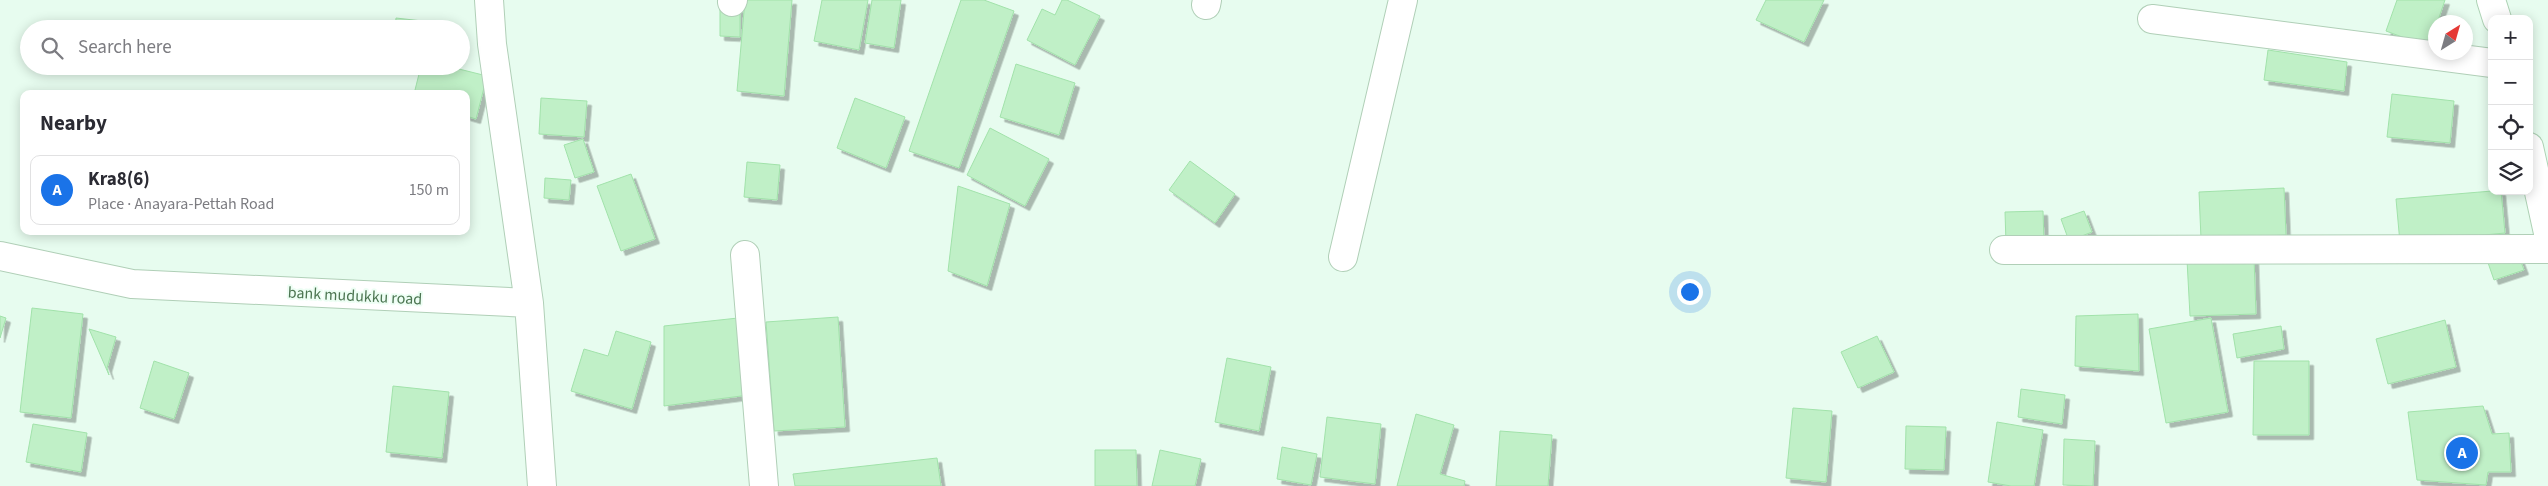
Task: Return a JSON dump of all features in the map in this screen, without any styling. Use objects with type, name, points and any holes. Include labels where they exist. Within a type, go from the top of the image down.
[{"type":"street","points":[[489,0],[492,44],[529,303],[542,486]]},
{"type":"street","points":[[1343,258],[1403,0]]},
{"type":"street","points":[[2491,0],[2496,15]]},
{"type":"street","points":[[2152,19],[2488,62]]},
{"type":"street","points":[[2530,150],[2548,233]]},
{"type":"street","points":[[2004,250],[2548,249]]},
{"type":"street","points":[[745,255],[764,486]]},
{"type":"street","name":"bank mudukku road","points":[[0,256],[132,284],[529,303]]},
{"type":"building","points":[[745,0],[792,0],[784,96],[737,91]]},
{"type":"building","points":[[822,0],[868,0],[859,50],[814,41]]},
{"type":"building","points":[[872,0],[901,0],[894,48],[865,43]]},
{"type":"building","points":[[961,0],[984,0],[1014,11],[959,168],[909,151]]},
{"type":"building","points":[[1062,0],[1067,0],[1100,16],[1075,65],[1027,40],[1042,9],[1055,15]]},
{"type":"building","points":[[1766,0],[1824,0],[1804,42],[1756,20]]},
{"type":"building","points":[[2397,0],[2445,0],[2440,15],[2428,15],[2428,47],[2386,31]]},
{"type":"building","points":[[720,8],[740,8],[740,37],[720,36]]},
{"type":"building","points":[[396,18],[414,20],[396,20]]},
{"type":"building","points":[[2268,50],[2347,62],[2344,91],[2264,80]]},
{"type":"building","points":[[1016,64],[1075,83],[1059,135],[1000,117]]},
{"type":"building","points":[[470,72],[487,76],[476,119],[470,117],[470,90],[415,90],[419,75],[470,75]]},
{"type":"building","points":[[2392,94],[2454,101],[2450,143],[2387,137]]},
{"type":"building","points":[[541,98],[587,101],[584,137],[539,134]]},
{"type":"building","points":[[855,98],[905,117],[886,168],[837,148]]},
{"type":"building","points":[[990,128],[1049,159],[1025,206],[967,175]]},
{"type":"building","points":[[583,139],[594,172],[575,178],[564,145]]},
{"type":"building","points":[[1190,161],[1235,194],[1215,223],[1169,190]]},
{"type":"building","points":[[747,162],[780,165],[777,200],[744,197]]},
{"type":"building","points":[[631,174],[655,239],[621,251],[597,186]]},
{"type":"building","points":[[545,178],[571,180],[569,200],[544,198]]},
{"type":"building","points":[[958,186],[1010,204],[987,286],[948,271]]},
{"type":"building","points":[[2284,188],[2286,235],[2201,239],[2199,192]]},
{"type":"building","points":[[2488,191],[2488,195],[2501,195],[2505,233],[2400,243],[2396,199]]},
{"type":"building","points":[[2043,211],[2044,243],[2006,244],[2005,212]]},
{"type":"building","points":[[2084,211],[2092,232],[2069,241],[2061,219]]},
{"type":"building","points":[[2515,246],[2524,270],[2494,280],[2486,257]]},
{"type":"building","points":[[2254,258],[2256,314],[2190,316],[2187,260]]},
{"type":"building","points":[[32,308],[83,314],[71,418],[20,412]]},
{"type":"building","points":[[2138,314],[2139,371],[2075,366],[2076,316]]},
{"type":"building","points":[[0,316],[6,318],[0,338]]},
{"type":"building","points":[[838,317],[845,427],[774,431],[766,322]]},
{"type":"building","points":[[738,318],[749,395],[664,406],[664,326]]},
{"type":"building","points":[[2211,318],[2228,412],[2166,423],[2149,329]]},
{"type":"building","points":[[2445,320],[2456,367],[2388,384],[2376,339]]},
{"type":"building","points":[[2281,326],[2284,349],[2237,358],[2233,334]]},
{"type":"building","points":[[89,329],[116,337],[107,368],[109,375]]},
{"type":"building","points":[[616,331],[651,342],[632,409],[571,391],[584,349],[608,356]]},
{"type":"building","points":[[1877,336],[1894,372],[1858,388],[1841,352]]},
{"type":"building","points":[[1227,358],[1271,367],[1259,431],[1215,422]]},
{"type":"building","points":[[154,361],[189,373],[174,419],[140,408]]},
{"type":"building","points":[[2254,361],[2309,361],[2309,435],[2253,435]]},
{"type":"building","points":[[393,386],[449,392],[442,458],[386,452]]},
{"type":"building","points":[[2021,389],[2065,395],[2062,424],[2018,417]]},
{"type":"building","points":[[2483,406],[2492,434],[2509,433],[2511,472],[2488,472],[2486,485],[2417,480],[2408,412]]},
{"type":"building","points":[[1793,408],[1832,411],[1826,482],[1786,478]]},
{"type":"building","points":[[1416,414],[1454,425],[1440,474],[1465,481],[1464,486],[1397,486]]},
{"type":"building","points":[[1327,417],[1381,424],[1375,484],[1320,477]]},
{"type":"building","points":[[1997,422],[2043,430],[2034,486],[2011,486],[1988,482]]},
{"type":"building","points":[[33,424],[87,433],[81,472],[26,462]]},
{"type":"building","points":[[1906,426],[1946,427],[1944,470],[1905,469]]},
{"type":"building","points":[[1500,431],[1552,435],[1548,486],[1496,486]]},
{"type":"building","points":[[2064,439],[2095,441],[2093,486],[2063,485]]},
{"type":"building","points":[[1282,447],[1317,454],[1311,485],[1277,479]]},
{"type":"building","points":[[1095,450],[1136,450],[1137,486],[1095,486]]},
{"type":"building","points":[[1160,450],[1201,459],[1195,486],[1152,486]]},
{"type":"building","points":[[937,458],[941,486],[795,486],[793,474]]},
{"type":"place","name":"Kra8(6)","points":[[2462,453]]}]
